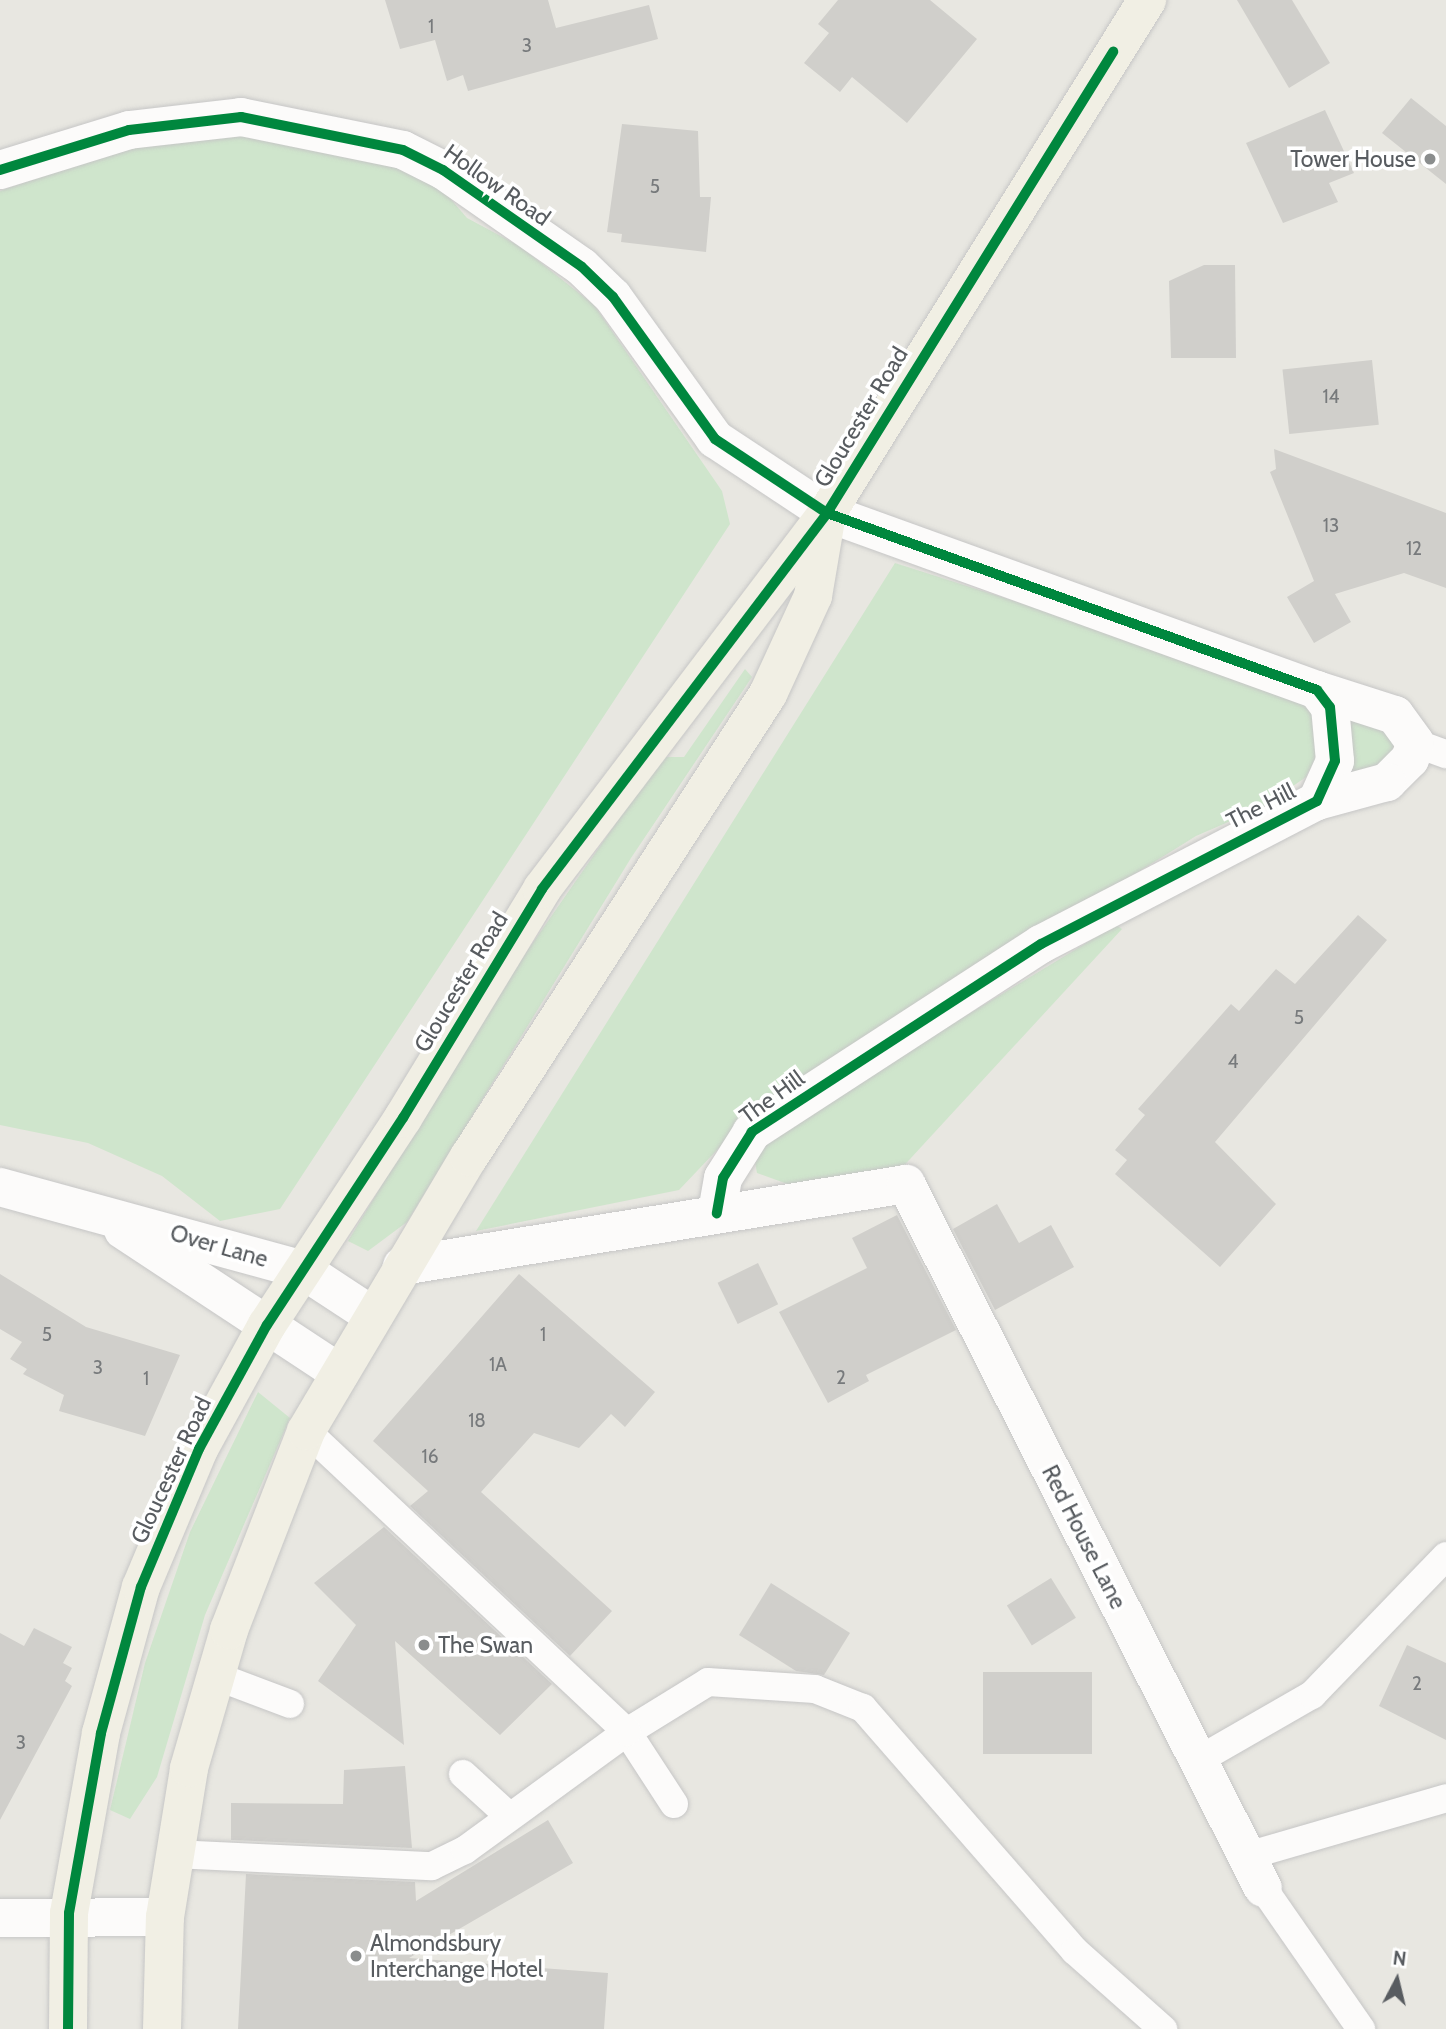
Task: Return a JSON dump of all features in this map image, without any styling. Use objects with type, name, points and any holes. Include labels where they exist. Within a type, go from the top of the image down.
[{"type":"main road","name":"Gloucester Road","points":[[68,2029],[69,1913],[101,1733],[141,1587],[199,1449],[267,1325],[542,889],[827,513],[1147,0]]},
{"type":"main road","name":"Gloucester Road","points":[[162,2029],[165,1917],[189,1768],[216,1676],[306,1431],[402,1266],[768,694],[813,596],[827,513]]},
{"type":"street","name":"Hollow Road","points":[[0,170],[129,130],[241,117],[403,150],[443,170],[582,268],[613,297],[715,439],[827,513]]},
{"type":"street","name":"The Hill","points":[[717,1213],[723,1178],[752,1132],[1041,944],[1317,801],[1387,782],[1410,759],[1431,748],[1395,715],[1317,690],[827,513]]},
{"type":"street","name":"The Hill","points":[[1317,690],[1331,706],[1335,761],[1317,801]]},
{"type":"street","name":"Red House Lane","points":[[717,1213],[906,1184],[1255,1872]]},
{"type":"street","name":"Over Lane","points":[[0,1186],[303,1270],[373,1316]]},
{"type":"street","name":"Over Lane","points":[[96,1211],[340,1373]]},
{"type":"street","points":[[402,1266],[717,1213]]},
{"type":"street","points":[[0,1918],[69,1913],[165,1917]]},
{"type":"lane","points":[[306,1431],[627,1731],[674,1804]]},
{"type":"lane","points":[[1197,1761],[1311,1695],[1446,1556]]},
{"type":"lane","points":[[216,1676],[290,1704]]},
{"type":"lane","points":[[174,1854],[432,1866],[509,1816],[627,1731],[708,1682],[815,1689],[863,1708],[1075,1951],[1163,2029]]},
{"type":"lane","points":[[463,1773],[509,1816]]},
{"type":"lane","points":[[1361,2029],[1255,1872],[1446,1798]]},
{"type":"green space","points":[[240,134],[380,158],[436,182],[467,218],[521,247],[594,305],[722,491],[730,524],[280,1209],[220,1221],[162,1176],[88,1143],[0,1125],[0,191],[134,144]]},
{"type":"green space","points":[[895,563],[1305,694],[1319,710],[1317,755],[1306,777],[1263,807],[1196,836],[755,1110],[679,1190],[476,1231]]},
{"type":"green space","points":[[745,669],[752,677],[631,858],[407,1222],[368,1251],[348,1241],[500,990],[662,757],[684,757]]},
{"type":"green space","points":[[1340,707],[1389,720],[1402,757],[1339,786]]},
{"type":"green space","points":[[1116,925],[1122,929],[899,1171],[793,1186],[757,1173],[753,1151],[775,1131]]},
{"type":"green space","points":[[258,1392],[290,1418],[205,1615],[157,1777],[130,1819],[110,1810],[145,1663],[190,1532]]},
{"type":"building","points":[[385,0],[548,0],[556,28],[649,5],[658,39],[468,91],[463,75],[447,81],[435,40],[400,49]]},
{"type":"building","points":[[838,0],[930,0],[977,39],[907,123],[852,77],[840,92],[804,63],[829,33],[818,24]]},
{"type":"building","points":[[1237,0],[1292,0],[1330,63],[1289,88]]},
{"type":"building","name":"Tower House","points":[[1411,98],[1446,126],[1446,184],[1382,133]]},
{"type":"building","points":[[1325,110],[1354,173],[1329,183],[1338,202],[1283,223],[1246,143]]},
{"type":"building","points":[[622,124],[698,131],[700,197],[711,197],[706,252],[621,242],[622,234],[607,232]]},
{"type":"building","points":[[1204,265],[1235,265],[1236,358],[1171,358],[1169,281]]},
{"type":"building","points":[[1372,360],[1379,425],[1289,434],[1282,369]]},
{"type":"building","points":[[1274,449],[1446,513],[1446,588],[1404,573],[1335,594],[1351,622],[1314,643],[1287,597],[1314,581],[1270,472],[1276,469]]},
{"type":"building","points":[[1358,915],[1387,940],[1215,1142],[1276,1204],[1220,1267],[1115,1174],[1127,1160],[1115,1150],[1145,1115],[1138,1109],[1231,1004],[1239,1011],[1276,969],[1295,984]]},
{"type":"building","points":[[997,1204],[1019,1243],[1051,1225],[1074,1267],[995,1310],[953,1229]]},
{"type":"building","points":[[897,1215],[956,1330],[866,1375],[869,1381],[828,1403],[779,1312],[867,1268],[852,1238]]},
{"type":"building","points":[[758,1263],[778,1304],[738,1324],[718,1283]]},
{"type":"building","points":[[0,1274],[86,1327],[180,1355],[145,1436],[59,1411],[64,1395],[23,1374],[27,1369],[10,1359],[22,1342],[0,1329]]},
{"type":"building","points":[[519,1274],[655,1392],[625,1427],[611,1414],[579,1448],[534,1433],[481,1492],[612,1611],[570,1656],[410,1506],[428,1491],[373,1441]]},
{"type":"building","name":"The Swan","points":[[384,1527],[552,1684],[500,1735],[395,1641],[404,1745],[318,1681],[356,1625],[314,1583]]},
{"type":"building","points":[[1051,1578],[1076,1618],[1032,1645],[1007,1606]]},
{"type":"building","points":[[771,1583],[850,1633],[824,1675],[796,1671],[739,1635]]},
{"type":"building","points":[[34,1628],[72,1647],[63,1663],[72,1668],[65,1681],[72,1686],[0,1820],[0,1633],[24,1646]]},
{"type":"building","points":[[1407,1645],[1446,1663],[1446,1740],[1379,1706]]},
{"type":"building","points":[[983,1672],[1092,1672],[1092,1754],[983,1754]]},
{"type":"building","points":[[405,1766],[412,1848],[231,1840],[231,1803],[343,1804],[344,1770]]},
{"type":"building","name":"Almondsbury Interchange Hotel","points":[[548,1820],[573,1863],[409,1958],[608,1973],[604,2029],[238,2029],[246,1874],[415,1882],[416,1901]]},
{"type":"cycle path","points":[[68,2029],[69,1913],[101,1733],[141,1587],[199,1449],[267,1325],[403,1118],[542,889],[827,513],[1113,52]]},
{"type":"cycle path","points":[[0,170],[129,130],[241,117],[403,150],[443,170],[582,267],[613,297],[715,439],[827,513],[1317,690],[1330,707],[1335,761],[1317,801],[1041,944],[752,1132],[723,1178],[717,1213]]},
{"type":"place","name":"Tower House","points":[[1430,159]]},
{"type":"place","name":"The Swan","points":[[424,1645]]},
{"type":"place","name":"Almondsbury Interchange Hotel","points":[[356,1956]]}]
